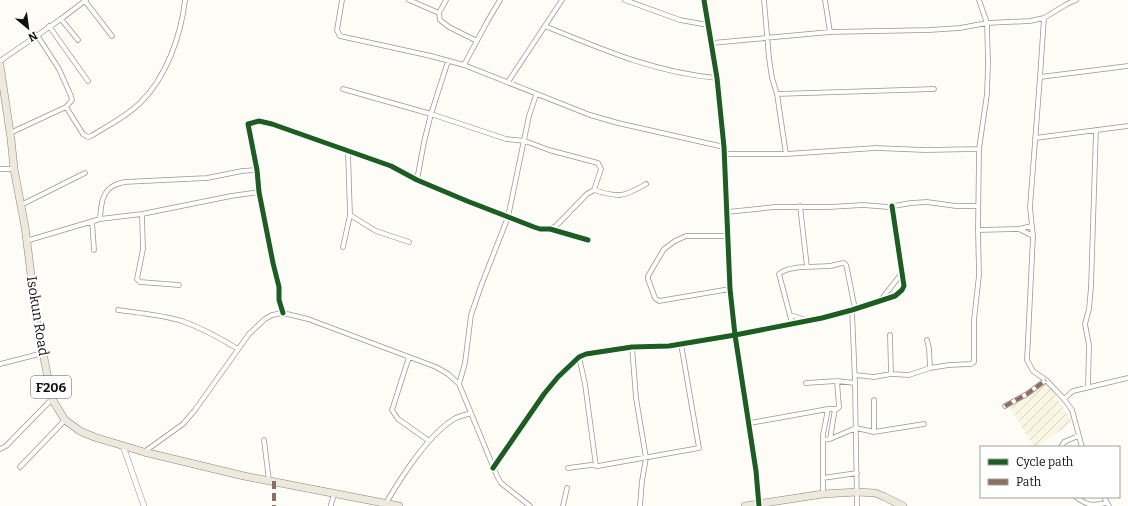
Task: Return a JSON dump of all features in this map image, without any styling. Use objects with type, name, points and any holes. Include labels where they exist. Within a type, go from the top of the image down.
[{"type":"main road","name":"Isokun Road","points":[[0,65],[37,322],[52,399],[65,420],[80,431],[144,452],[244,476],[386,503]]},
{"type":"main road","points":[[745,506],[823,494],[858,492],[885,497],[903,506]]},
{"type":"main road","name":"F206","points":[[386,503],[399,506]]},
{"type":"street","points":[[66,107],[83,134],[88,137],[122,117],[140,103],[156,83],[166,65],[181,24],[184,0]]},
{"type":"street","points":[[342,0],[337,30],[340,36],[418,53],[464,65],[508,82],[536,95],[590,115],[618,123],[724,147]]},
{"type":"street","points":[[409,0],[439,13]]},
{"type":"street","points":[[446,0],[439,13],[440,20],[449,27],[477,41]]},
{"type":"street","points":[[464,65],[500,0]]},
{"type":"street","points":[[508,82],[562,0]]},
{"type":"street","points":[[627,0],[680,20],[708,25]]},
{"type":"street","points":[[704,0],[717,78],[725,154],[727,236],[730,289],[735,335],[750,423],[759,505]]},
{"type":"street","points":[[764,0],[772,78],[777,94],[786,154]]},
{"type":"street","points":[[825,0],[830,32]]},
{"type":"street","points":[[855,375],[874,377],[891,374],[909,375],[930,368],[971,364],[974,362],[974,320],[979,275],[979,149],[987,94],[988,63],[987,23],[980,0]]},
{"type":"street","points":[[712,43],[830,32],[929,30],[960,28],[987,23],[1030,21],[1044,18],[1061,7],[1076,0]]},
{"type":"street","points":[[0,61],[49,26],[62,19],[85,1],[112,36]]},
{"type":"street","points":[[1044,18],[1030,207],[1032,236],[1027,360],[1032,372],[1046,380],[1072,410],[1082,446]]},
{"type":"street","points":[[62,19],[78,40]]},
{"type":"street","points":[[49,26],[88,81]]},
{"type":"street","points":[[545,26],[607,52],[638,62],[694,76],[717,78]]},
{"type":"street","points":[[10,133],[66,107],[70,103],[71,96],[59,69],[37,35]]},
{"type":"street","points":[[417,180],[431,114],[448,61]]},
{"type":"street","points":[[1040,77],[1128,66]]},
{"type":"street","points":[[343,89],[431,114],[506,139],[525,141],[549,150],[598,163],[601,169],[594,190],[587,194],[556,226],[550,229]]},
{"type":"street","points":[[777,94],[934,89]]},
{"type":"street","points":[[459,384],[465,363],[471,315],[508,217],[529,116],[536,95]]},
{"type":"street","points":[[283,313],[279,300],[279,287],[259,192],[257,170],[248,124],[259,121],[272,124],[391,166],[417,180],[540,229],[550,229],[588,240]]},
{"type":"street","points":[[1035,138],[1128,126]]},
{"type":"street","points":[[1088,387],[1089,345],[1085,324],[1089,309],[1091,287],[1096,130]]},
{"type":"street","points":[[725,154],[786,154],[876,148],[925,150],[979,149]]},
{"type":"street","points":[[343,247],[350,215],[348,152]]},
{"type":"street","points":[[0,169],[14,169]]},
{"type":"street","points":[[100,219],[101,200],[115,185],[124,182],[207,178],[242,171],[257,170]]},
{"type":"street","points":[[21,205],[85,173]]},
{"type":"street","points":[[594,190],[616,196],[631,193],[646,184]]},
{"type":"street","points":[[26,241],[100,219],[142,214],[231,196],[259,192]]},
{"type":"street","points":[[727,212],[800,206],[829,207],[863,205],[876,207],[892,206],[911,202],[926,202],[956,206],[978,206]]},
{"type":"street","points":[[800,206],[807,267]]},
{"type":"street","points":[[493,468],[544,394],[558,377],[579,357],[586,354],[632,347],[669,346],[735,335],[853,310],[895,296],[904,286],[892,206]]},
{"type":"street","points":[[142,214],[143,249],[137,279],[140,282],[180,285]]},
{"type":"street","points":[[350,215],[376,231],[409,242]]},
{"type":"street","points":[[92,221],[94,250]]},
{"type":"street","points":[[978,230],[1019,230],[1032,226]]},
{"type":"street","points":[[1019,230],[1032,236]]},
{"type":"street","points":[[727,236],[686,236],[675,241],[664,249],[649,273],[648,279],[655,298],[659,301],[730,289]]},
{"type":"street","points":[[792,323],[779,274],[786,269],[832,266],[841,262],[846,265],[853,310],[858,492],[857,506]]},
{"type":"street","points":[[888,299],[890,291],[902,273]]},
{"type":"street","points":[[880,301],[883,296],[890,291]]},
{"type":"street","points":[[118,310],[157,315],[182,321],[219,337],[238,349]]},
{"type":"street","points":[[144,452],[183,424],[195,410],[256,326],[265,318],[283,313],[308,319],[436,367],[448,374],[459,384],[493,468],[501,483],[530,506]]},
{"type":"street","points":[[790,315],[807,320]]},
{"type":"street","points":[[890,334],[891,374]]},
{"type":"street","points":[[927,340],[930,368]]},
{"type":"street","points":[[568,468],[591,465],[596,466],[699,448],[681,344]]},
{"type":"street","points":[[632,347],[636,398],[646,458],[640,506]]},
{"type":"street","points":[[0,364],[43,352]]},
{"type":"street","points":[[409,357],[392,410],[398,419],[429,441]]},
{"type":"street","points":[[579,357],[585,384],[596,466]]},
{"type":"street","points":[[1064,399],[1073,392],[1088,387],[1128,378]]},
{"type":"street","points":[[1005,406],[1027,394],[1046,380]]},
{"type":"street","points":[[750,423],[828,409],[836,409],[839,407],[837,381]]},
{"type":"street","points":[[806,383],[837,381],[855,383]]},
{"type":"street","points":[[0,449],[6,446],[52,399]]},
{"type":"street","points":[[874,400],[874,432]]},
{"type":"street","points":[[830,439],[835,408]]},
{"type":"street","points":[[823,494],[823,440],[828,409]]},
{"type":"street","points":[[386,503],[401,477],[429,441],[452,421],[472,413]]},
{"type":"street","points":[[20,467],[65,420]]},
{"type":"street","points":[[823,440],[830,439],[856,428],[874,432],[924,424]]},
{"type":"street","points":[[1062,446],[1067,440],[1078,436]]},
{"type":"street","points":[[264,440],[269,481]]},
{"type":"street","points":[[122,446],[144,506]]},
{"type":"street","points":[[823,478],[857,473]]},
{"type":"street","points":[[563,506],[567,488]]},
{"type":"street","points":[[331,506],[334,493]]},
{"type":"street","points":[[1077,498],[1089,506],[1108,504]]},
{"type":"shaded area","points":[[1045,383],[1049,385],[1072,422],[1038,446],[1033,446],[1009,405],[1027,397]]},
{"type":"marked path","points":[[1005,406],[1027,394],[1046,380]]},
{"type":"marked path","points":[[274,481],[274,506]]},
{"type":"cycle path","points":[[704,0],[717,78],[724,147],[730,289],[735,335],[756,471],[759,506]]},
{"type":"cycle path","points":[[283,313],[279,300],[279,287],[259,192],[257,170],[248,124],[259,121],[272,124],[391,166],[417,180],[534,227],[540,229],[550,229],[588,240]]},
{"type":"cycle path","points":[[493,468],[544,394],[558,377],[579,357],[586,354],[632,347],[669,346],[735,335],[822,318],[895,296],[904,286],[892,206]]}]
